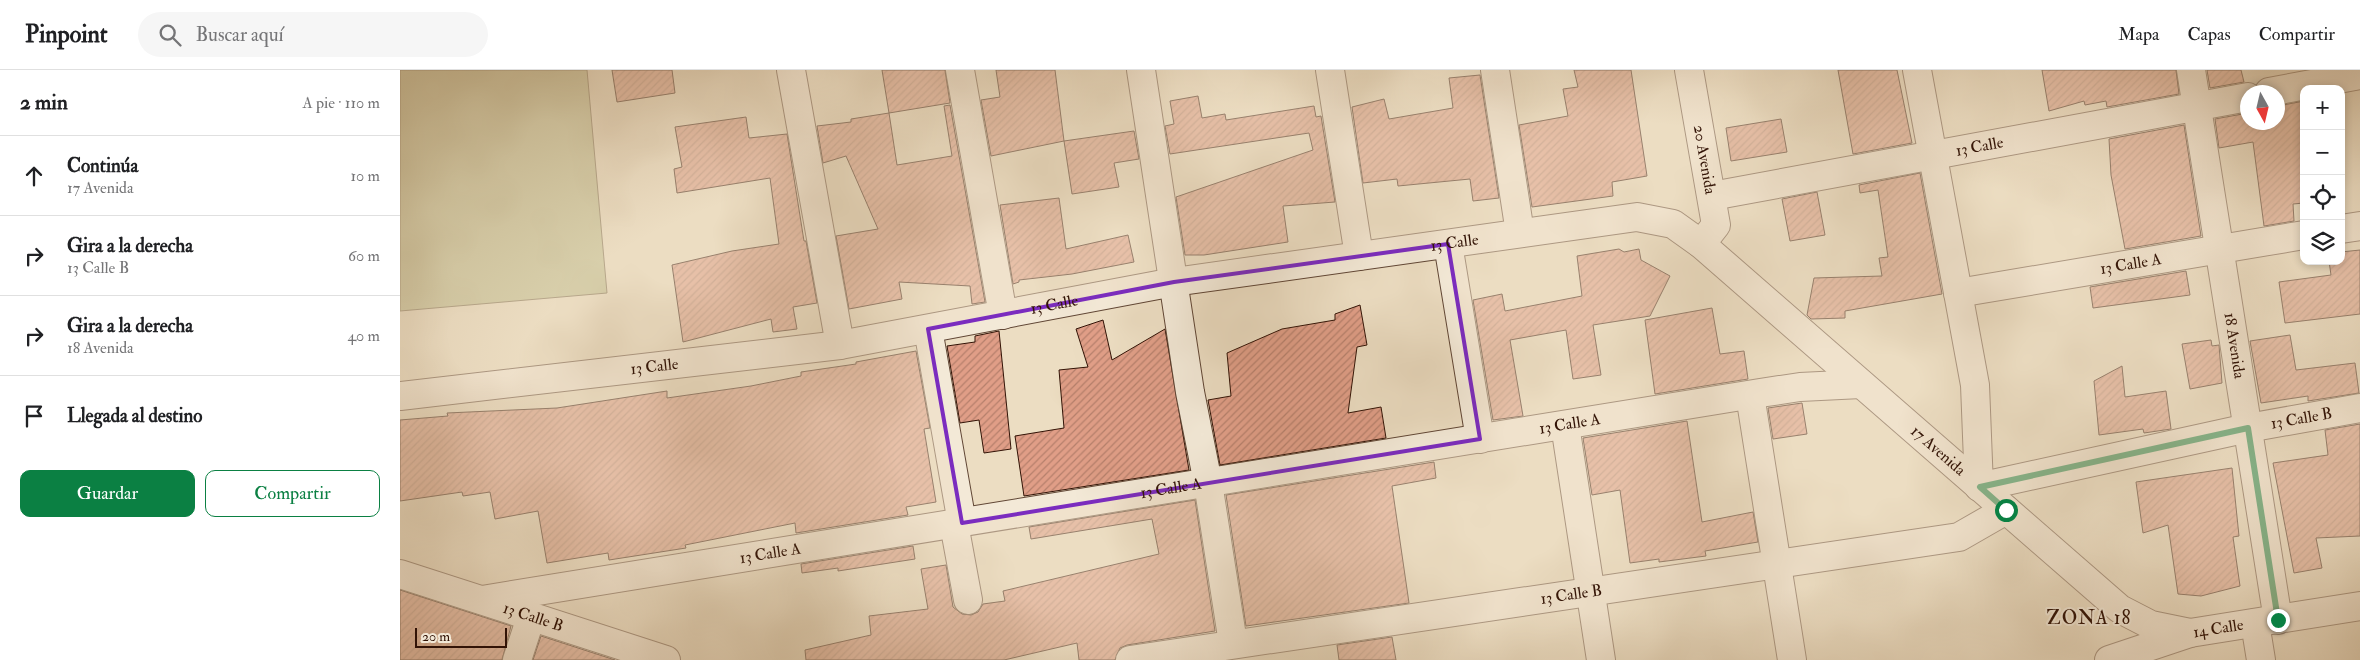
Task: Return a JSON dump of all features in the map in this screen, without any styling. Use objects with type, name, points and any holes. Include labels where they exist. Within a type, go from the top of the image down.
[{"type":"street","points":[[791,70],[840,345]]},
{"type":"street","points":[[960,70],[1003,315]]},
{"type":"street","points":[[1141,70],[1190,392],[1208,483],[1233,643]]},
{"type":"street","points":[[1330,70],[1359,256]]},
{"type":"street","points":[[1495,70],[1520,233]]},
{"type":"street","name":"20 Avenida","points":[[1689,70],[1716,225],[1701,244]]},
{"type":"street","points":[[1917,70],[1975,385],[1980,487]]},
{"type":"street","name":"18 Avenida","points":[[2191,70],[2248,428],[2266,621],[2261,660]]},
{"type":"street","points":[[2285,89],[2360,75]]},
{"type":"street","name":"13 Calle","points":[[1712,196],[2240,98]]},
{"type":"street","name":"13 Calle","points":[[400,396],[840,345],[1174,282],[1637,216],[1673,224],[1701,244]]},
{"type":"street","points":[[2345,228],[2360,226]]},
{"type":"street","name":"13 Calle A","points":[[1958,293],[2300,237]]},
{"type":"street","points":[[1448,244],[1480,439]]},
{"type":"street","name":"17 Avenida","points":[[1701,244],[2120,610],[2151,625],[2190,634]]},
{"type":"street","points":[[928,329],[968,600]]},
{"type":"street","name":"13 Calle A","points":[[482,600],[1800,387],[1861,384]]},
{"type":"street","points":[[1750,395],[1792,660]]},
{"type":"street","name":"13 Calle B","points":[[1980,487],[2248,428],[2360,408]]},
{"type":"street","points":[[1565,425],[1601,660]]},
{"type":"street","name":"13 Calle B","points":[[1130,660],[1233,643],[1959,537],[2006,510]]},
{"type":"street","name":"13 Calle B","points":[[400,574],[531,618],[666,660]]},
{"type":"street","name":"14 Calle","points":[[2109,660],[2190,634],[2360,606]]},
{"type":"street","points":[[517,660],[531,618]]},
{"type":"highlighted area","points":[[1448,244],[1480,439],[962,523],[928,329],[1174,282]]},
{"type":"green space","points":[[400,70],[587,70],[607,293],[400,311]]},
{"type":"building","points":[[612,70],[672,70],[675,93],[617,102]]},
{"type":"building","points":[[882,70],[945,70],[950,103],[889,113]]},
{"type":"building","points":[[996,70],[1055,70],[1064,141],[991,156],[981,100],[1000,97]]},
{"type":"building","points":[[1574,70],[1631,70],[1647,176],[1612,182],[1613,196],[1532,207],[1519,125],[1568,116],[1563,89],[1578,87]]},
{"type":"building","points":[[1838,70],[1897,70],[1912,143],[1853,154]]},
{"type":"building","points":[[2042,70],[2176,70],[2179,94],[2107,107],[2106,101],[2085,105],[2084,101],[2049,111]]},
{"type":"building","points":[[2207,70],[2241,70],[2244,82],[2210,88]]},
{"type":"building","points":[[1480,75],[1499,198],[1473,201],[1470,179],[1398,186],[1397,179],[1363,183],[1352,107],[1384,99],[1389,119],[1453,108],[1449,78]]},
{"type":"building","points":[[1198,96],[1202,118],[1225,114],[1226,120],[1314,106],[1316,117],[1321,116],[1335,202],[1283,206],[1288,242],[1204,255],[1185,255],[1176,197],[1313,150],[1309,133],[1170,154],[1165,126],[1174,124],[1170,101]]},
{"type":"building","points":[[2300,102],[2300,203],[2293,204],[2294,221],[2264,226],[2253,142],[2219,148],[2215,119],[2240,114],[2240,130],[2285,130],[2285,105]]},
{"type":"building","points":[[950,105],[985,302],[972,304],[970,286],[899,282],[902,299],[849,309],[836,236],[878,229],[846,156],[823,163],[817,126],[851,122],[851,119],[889,113],[897,165],[952,156],[944,106]]},
{"type":"building","points":[[746,117],[749,138],[787,134],[804,241],[806,241],[817,303],[793,307],[797,329],[773,332],[771,319],[683,342],[672,265],[732,251],[779,244],[770,178],[677,193],[674,169],[682,167],[675,127]]},
{"type":"building","points":[[1781,119],[1787,152],[1731,161],[1726,128]]},
{"type":"building","points":[[2184,125],[2201,236],[2125,249],[2111,175],[2109,139]]},
{"type":"building","points":[[1134,131],[1139,159],[1114,163],[1119,187],[1072,194],[1064,141]]},
{"type":"building","points":[[1920,173],[1942,294],[1845,311],[1845,318],[1811,319],[1807,315],[1814,278],[1882,276],[1879,258],[1888,257],[1878,190],[1860,193],[1859,185]]},
{"type":"building","points":[[1817,192],[1825,235],[1790,241],[1782,199]]},
{"type":"building","points":[[1059,198],[1066,249],[1128,235],[1134,262],[1072,274],[1019,280],[1019,282],[1013,284],[1000,205]]},
{"type":"building","points":[[1619,249],[1624,252],[1639,249],[1641,260],[1670,276],[1650,316],[1593,325],[1601,375],[1573,379],[1566,330],[1510,340],[1523,416],[1493,420],[1473,300],[1502,294],[1505,311],[1582,296],[1577,256]]},
{"type":"building","points":[[2360,250],[2360,314],[2285,323],[2279,282],[2331,275],[2330,265],[2345,265],[2345,252]]},
{"type":"building","points":[[2186,271],[2190,295],[2093,308],[2090,287]]},
{"type":"building","points":[[1360,305],[1367,345],[1357,347],[1348,413],[1381,407],[1386,438],[1220,465],[1208,400],[1231,396],[1227,353],[1282,329],[1335,320],[1335,314]]},
{"type":"building","points":[[1712,308],[1720,354],[1744,351],[1748,379],[1655,394],[1645,320]]},
{"type":"building","points":[[1103,320],[1112,360],[1165,329],[1189,470],[1024,496],[1015,436],[1064,428],[1059,370],[1088,367],[1076,329]]},
{"type":"building","points":[[999,331],[1011,449],[984,453],[979,420],[960,423],[947,346],[975,342],[975,336]]},
{"type":"building","points":[[2290,335],[2296,370],[2355,363],[2359,393],[2308,401],[2308,396],[2261,403],[2250,341]]},
{"type":"building","points":[[2211,340],[2212,346],[2219,345],[2222,383],[2190,389],[2182,344]]},
{"type":"building","points":[[916,351],[930,428],[924,429],[936,502],[906,507],[908,515],[796,533],[795,523],[685,545],[686,548],[609,560],[608,553],[547,563],[538,511],[495,519],[490,492],[463,496],[462,492],[400,501],[400,420],[448,416],[447,413],[557,408],[667,391],[667,398],[751,386],[801,376],[801,372],[856,364],[856,362]]},
{"type":"building","points":[[2122,366],[2125,397],[2166,391],[2171,429],[2144,433],[2143,429],[2099,435],[2094,381]]},
{"type":"building","points":[[1802,403],[1807,434],[1773,439],[1768,408]]},
{"type":"building","points":[[1687,421],[1702,522],[1753,512],[1758,542],[1705,551],[1706,556],[1659,562],[1659,559],[1630,563],[1620,490],[1592,495],[1583,438]]},
{"type":"building","points":[[2360,424],[2360,536],[2316,538],[2322,568],[2294,573],[2273,463],[2328,455],[2325,430]]},
{"type":"building","points":[[1434,462],[1436,478],[1392,486],[1409,603],[1246,626],[1226,495]]},
{"type":"building","points":[[2232,468],[2239,536],[2233,537],[2240,586],[2201,596],[2178,594],[2168,525],[2143,533],[2136,482]]},
{"type":"building","points":[[1195,500],[1215,631],[1127,645],[1120,648],[1115,660],[1079,660],[1077,643],[1004,660],[806,660],[805,650],[871,635],[869,616],[928,609],[921,569],[946,565],[953,607],[962,614],[971,615],[978,612],[983,604],[1005,601],[1003,591],[1159,554],[1152,519],[1031,539],[1029,527]]},
{"type":"building","points":[[913,546],[915,559],[838,571],[838,568],[802,573],[801,564]]},
{"type":"building","points":[[400,590],[511,626],[502,660],[400,660]]},
{"type":"building","points":[[541,636],[615,660],[533,660]]},
{"type":"building","points":[[1392,637],[1396,660],[1339,660],[1337,645]]},
{"type":"district","name":"ZONA 18","points":[[2089,618]]},
{"type":"route","points":[[2006,510],[1980,487],[2248,428],[2278,620]]}]
